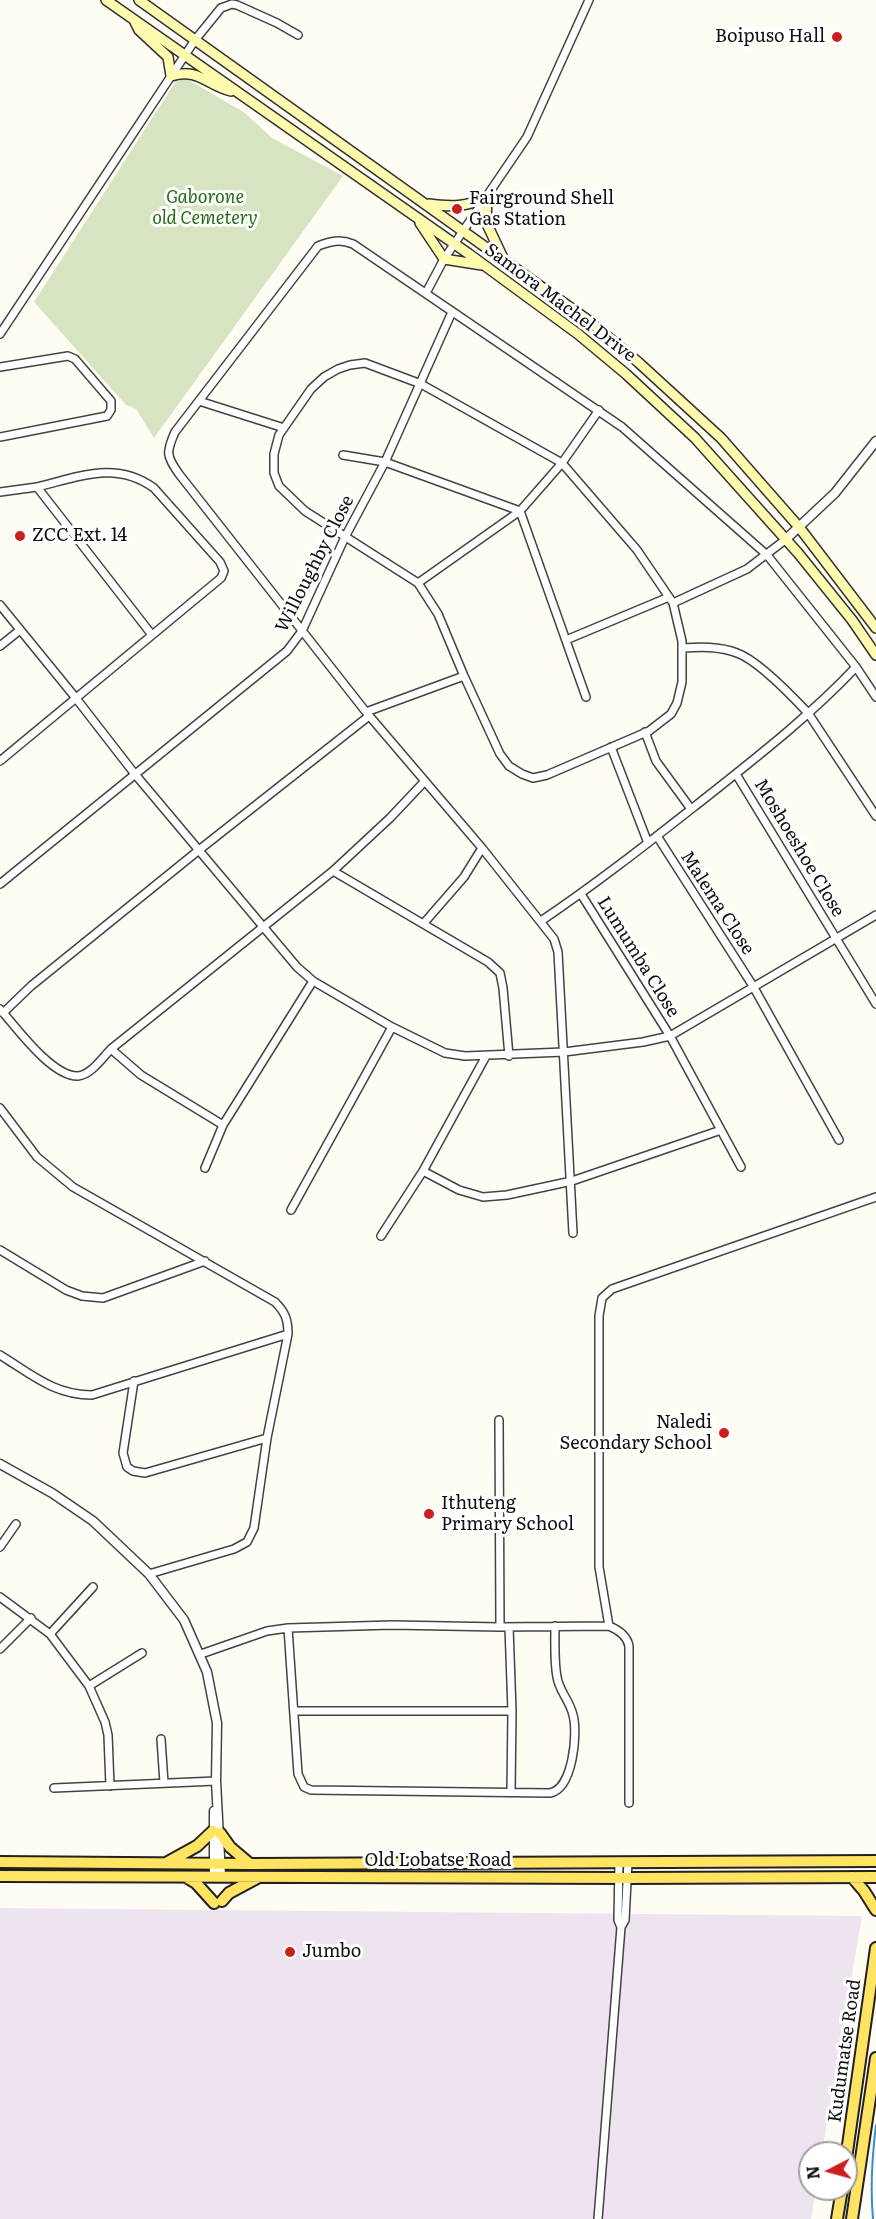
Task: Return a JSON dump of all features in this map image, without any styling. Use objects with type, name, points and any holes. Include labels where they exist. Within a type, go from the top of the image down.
[{"type":"main road","name":"Samora Machel Drive","points":[[106,0],[455,244],[578,334],[627,374],[695,438],[852,620],[876,655]]},
{"type":"main road","name":"Samora Machel Drive","points":[[139,0],[589,321],[638,362],[721,438],[799,527],[876,628]]},
{"type":"main road","points":[[134,20],[140,30],[168,57],[171,76],[183,73],[194,74],[224,90],[237,91]]},
{"type":"main road","points":[[426,204],[456,207],[487,197],[486,222],[504,260]]},
{"type":"main road","points":[[418,219],[444,259],[482,265]]},
{"type":"main road","points":[[165,1863],[197,1846],[216,1832],[250,1864]]},
{"type":"main road","name":"Old Lobatse Road","points":[[0,1862],[250,1864],[876,1861]]},
{"type":"main road","name":"Old Lobatse Road","points":[[0,1876],[876,1877]]},
{"type":"main road","points":[[185,1876],[218,1902],[229,1893],[260,1876]]},
{"type":"main road","points":[[852,1877],[876,1910]]},
{"type":"main road","name":"Kudumatse Road","points":[[849,2141],[876,1948]]},
{"type":"main road","name":"Kudumatse Road","points":[[852,2219],[876,2058]]},
{"type":"main road","points":[[837,2219],[840,2201]]},
{"type":"street","points":[[426,293],[444,259],[527,137],[589,0]]},
{"type":"street","points":[[0,334],[185,54],[221,8],[232,4],[277,23],[298,35]]},
{"type":"street","points":[[573,1233],[558,952],[554,939],[482,848],[367,714],[170,462],[169,445],[175,432],[318,246],[329,241],[342,240],[353,244],[622,427],[767,555],[856,667],[876,697]]},
{"type":"street","name":"Willoughby Close","points":[[0,884],[134,773],[266,669],[286,651],[302,631],[345,537],[385,462],[452,312]]},
{"type":"street","points":[[0,367],[68,356],[75,358],[111,401],[111,410],[107,416],[0,437]]},
{"type":"street","points":[[365,363],[421,384],[562,463],[638,550],[671,600],[678,618],[682,648],[682,682],[677,703],[671,714],[660,724],[645,732],[547,775],[533,778],[509,766],[500,754],[438,614],[418,583],[305,511],[279,486],[274,473],[274,454],[279,435],[284,428],[311,389],[324,377],[350,364],[365,363]]},
{"type":"street","points":[[199,401],[284,428]]},
{"type":"street","points":[[418,583],[519,511],[562,463],[599,410]]},
{"type":"street","points":[[566,640],[747,569],[785,540],[835,493],[856,470],[876,441]]},
{"type":"street","points":[[343,455],[385,462],[519,511],[586,697]]},
{"type":"street","points":[[0,492],[37,487],[89,473],[111,472],[141,478],[154,488],[220,562],[224,571],[221,578],[0,761]]},
{"type":"street","points":[[37,487],[152,635]]},
{"type":"street","points":[[0,605],[134,773],[297,967],[313,981],[392,1027],[445,1053],[465,1056],[508,1056],[564,1052],[643,1042],[670,1036],[876,915]]},
{"type":"street","points":[[0,646],[20,630]]},
{"type":"street","points":[[682,648],[715,647],[739,653],[796,700],[808,713],[876,816]]},
{"type":"street","points":[[541,921],[581,894],[736,774],[835,690],[856,667]]},
{"type":"street","points":[[424,782],[390,818],[333,871],[111,1049],[88,1072],[78,1076],[64,1072],[50,1064],[2,1011],[367,714],[464,676]]},
{"type":"street","points":[[645,732],[656,761],[691,809]]},
{"type":"street","points":[[611,747],[648,843]]},
{"type":"street","name":"Moshoeshoe Close","points":[[736,774],[876,1004]]},
{"type":"street","name":"Malema Close","points":[[657,836],[753,986],[839,1140]]},
{"type":"street","points":[[424,923],[464,877],[482,848]]},
{"type":"street","points":[[333,871],[488,962],[500,973],[508,1056]]},
{"type":"street","name":"Lumumba Close","points":[[581,894],[670,1036],[741,1167]]},
{"type":"street","points":[[205,1168],[223,1125],[313,981]]},
{"type":"street","points":[[291,1210],[392,1027]]},
{"type":"street","points":[[111,1049],[141,1075],[223,1125]]},
{"type":"street","points":[[381,1236],[423,1171],[486,1056]]},
{"type":"street","points":[[1,1111],[37,1157],[73,1187],[275,1302],[284,1311],[288,1321],[288,1334],[267,1438],[254,1528],[247,1542],[234,1549],[149,1574]]},
{"type":"street","points":[[423,1171],[459,1190],[483,1197],[507,1195],[572,1181],[721,1130]]},
{"type":"street","points":[[609,1626],[599,1567],[599,1316],[602,1298],[612,1289],[876,1197]]},
{"type":"street","points":[[0,1250],[66,1290],[82,1296],[103,1298],[205,1261]]},
{"type":"street","points":[[0,1354],[58,1390],[74,1395],[92,1395],[288,1334]]},
{"type":"street","points":[[134,1381],[123,1453],[127,1467],[133,1471],[145,1473],[267,1438]]},
{"type":"street","points":[[499,1420],[500,1628]]},
{"type":"street","points":[[0,1464],[52,1492],[93,1521],[149,1574],[184,1620],[207,1672],[217,1723],[218,1876]]},
{"type":"street","points":[[0,1547],[16,1524]]},
{"type":"street","points":[[50,1634],[93,1587]]},
{"type":"street","points":[[0,1597],[50,1634],[89,1686],[105,1722],[108,1735],[110,1786]]},
{"type":"street","points":[[0,1649],[31,1618]]},
{"type":"street","points":[[201,1654],[267,1632],[288,1628],[392,1625],[500,1628],[609,1626],[622,1633],[629,1646],[629,1803]]},
{"type":"street","points":[[288,1628],[298,1774],[304,1788],[311,1790],[554,1792],[564,1782],[572,1759],[575,1734],[573,1715],[556,1676],[555,1626]]},
{"type":"street","points":[[509,1627],[512,1711],[511,1792]]},
{"type":"street","points":[[89,1686],[142,1653]]},
{"type":"street","points":[[294,1711],[512,1711]]},
{"type":"street","points":[[161,1739],[164,1783]]},
{"type":"street","points":[[54,1788],[216,1781]]},
{"type":"street","points":[[598,2219],[621,1927],[625,1920],[623,1862]]},
{"type":"shaded area","points":[[0,1908],[862,1916],[824,2141],[798,2141],[798,2201],[814,2201],[811,2219],[0,2219]]},
{"type":"green space","name":"Gaborone old Cemetery","points":[[187,79],[245,113],[272,138],[343,176],[154,438],[136,409],[126,405],[34,302],[176,81]]},
{"type":"waterway","points":[[873,2219],[872,2172],[876,2125]]},
{"type":"place","name":"Boipuso Hall","points":[[837,37]]},
{"type":"place","name":"Fairground Shell Gas Station","points":[[457,209]]},
{"type":"place","name":"ZCC Ext. 14","points":[[20,536]]},
{"type":"place","name":"Naledi Secondary School","points":[[724,1433]]},
{"type":"place","name":"Ithuteng Primary School","points":[[429,1514]]},
{"type":"place","name":"Jumbo","points":[[290,1952]]}]
